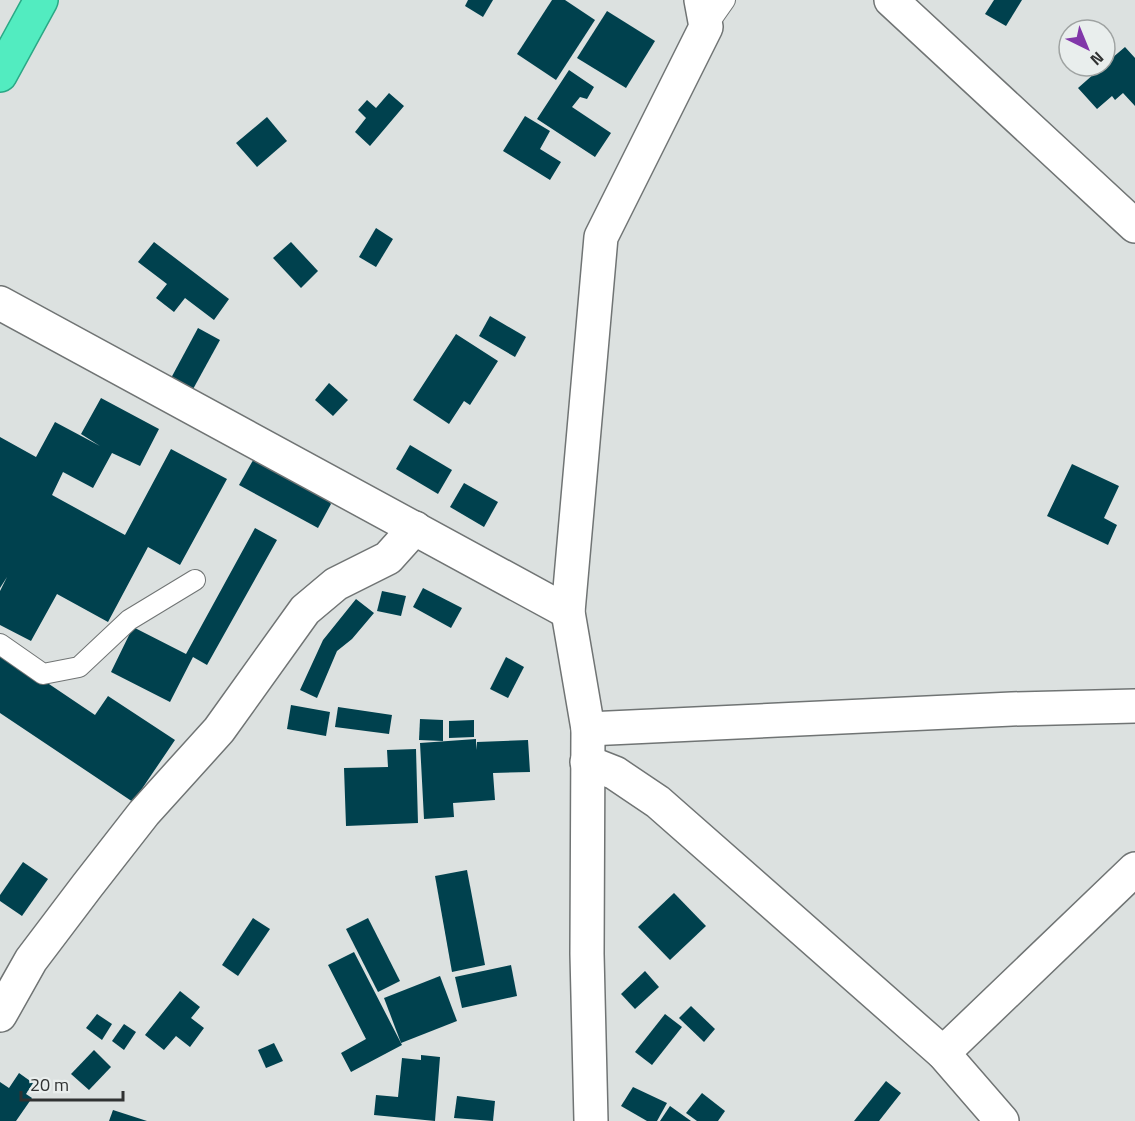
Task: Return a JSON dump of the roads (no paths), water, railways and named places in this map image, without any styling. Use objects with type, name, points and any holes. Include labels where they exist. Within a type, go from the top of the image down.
[{"type":"highway","points":[[0,75],[40,0]]},
{"type":"street","points":[[891,0],[1135,226]]},
{"type":"street","points":[[591,1121],[587,954],[588,729],[568,612],[601,237],[703,13]]},
{"type":"street","points":[[0,303],[568,612]]},
{"type":"street","points":[[0,1016],[31,960],[52,932],[144,813],[219,730],[305,610],[336,584],[388,558],[415,528]]},
{"type":"street","points":[[588,729],[1011,709],[1135,706]]},
{"type":"street","points":[[587,762],[615,773],[658,802],[943,1053],[1002,1121]]},
{"type":"street","points":[[943,1053],[1135,869]]},
{"type":"lane","points":[[703,13],[725,0]]},
{"type":"lane","points":[[0,644],[43,674],[79,667],[129,621],[195,580]]}]
